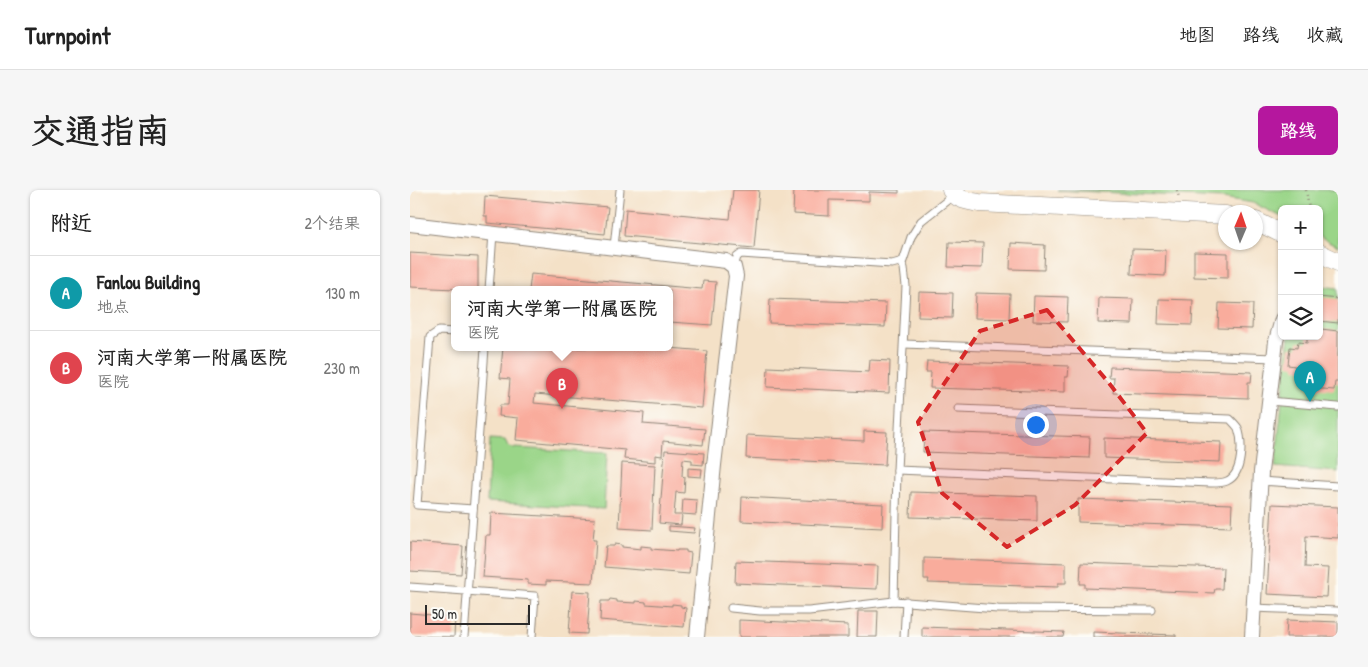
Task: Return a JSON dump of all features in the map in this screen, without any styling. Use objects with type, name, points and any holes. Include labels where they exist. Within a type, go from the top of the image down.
[{"type":"street","points":[[953,192],[961,199],[979,203],[1218,215]]},
{"type":"street","points":[[410,224],[726,261],[734,267],[736,276],[696,637]]},
{"type":"street","points":[[1263,224],[1278,232]]},
{"type":"street","points":[[1323,255],[1338,262]]},
{"type":"street","points":[[1252,637],[1260,481],[1274,358],[1278,338]]},
{"type":"lane","points":[[614,247],[620,190]]},
{"type":"lane","points":[[734,267],[742,254],[892,264],[901,262],[921,221],[953,192]]},
{"type":"lane","points":[[489,286],[493,233]]},
{"type":"lane","points":[[894,601],[897,470],[906,286],[904,268],[901,262]]},
{"type":"lane","points":[[451,332],[439,331],[430,337],[417,505],[473,509]]},
{"type":"lane","points":[[904,344],[1274,358]]},
{"type":"lane","points":[[464,637],[485,351]]},
{"type":"lane","points":[[1269,401],[1338,407]]},
{"type":"lane","points":[[897,470],[1211,483],[1227,481],[1234,475],[1242,448],[1237,426],[1230,419],[958,409]]},
{"type":"lane","points":[[1260,481],[1338,486]]},
{"type":"lane","points":[[410,587],[536,596],[532,637]]},
{"type":"lane","points":[[731,608],[760,611],[809,611],[894,601],[998,609],[1152,610]]},
{"type":"lane","points":[[904,637],[906,602]]},
{"type":"lane","points":[[1253,608],[1338,611]]},
{"type":"path","points":[[1306,190],[1308,205]]},
{"type":"highlighted area","points":[[1047,310],[1109,383],[1147,433],[1075,505],[1007,547],[942,493],[918,422],[980,331]]},
{"type":"green space","points":[[1057,190],[1338,190],[1338,247],[1323,239],[1323,205],[1278,205],[1278,215],[1263,208],[1263,205],[1223,198]]},
{"type":"green space","points":[[1323,286],[1338,288],[1338,472],[1275,467],[1289,340],[1323,340]]},
{"type":"green space","points":[[490,439],[505,440],[508,446],[513,448],[607,453],[604,509],[487,502]]},
{"type":"building","points":[[733,190],[759,190],[754,248],[624,236],[626,209],[730,219]]},
{"type":"building","points":[[794,190],[899,190],[899,193],[869,192],[869,201],[829,200],[829,216],[793,214]]},
{"type":"building","points":[[485,196],[608,207],[605,234],[487,223],[487,216],[484,216]]},
{"type":"building","points":[[949,242],[983,243],[982,268],[948,267]]},
{"type":"building","points":[[1011,243],[1045,245],[1044,270],[1010,269]]},
{"type":"building","points":[[1132,249],[1166,250],[1165,276],[1131,274]]},
{"type":"building","points":[[1194,252],[1228,253],[1228,278],[1194,277]]},
{"type":"building","points":[[410,253],[478,257],[478,286],[451,286],[451,289],[410,287]]},
{"type":"building","points":[[531,274],[668,286],[530,286]]},
{"type":"building","points":[[703,281],[716,282],[712,325],[673,322],[673,286],[702,289]]},
{"type":"building","points":[[919,292],[953,293],[952,318],[918,317]]},
{"type":"building","points":[[976,293],[1010,294],[1009,319],[975,318]]},
{"type":"building","points":[[1034,296],[1068,297],[1067,322],[1033,321]]},
{"type":"building","points":[[1323,297],[1338,299],[1338,323],[1323,321]]},
{"type":"building","points":[[1099,298],[1133,299],[1132,324],[1098,323]]},
{"type":"building","points":[[770,299],[886,303],[885,327],[769,323]]},
{"type":"building","points":[[1159,299],[1193,300],[1192,325],[1158,324]]},
{"type":"building","points":[[1219,303],[1253,304],[1252,329],[1218,328]]},
{"type":"building","points":[[1323,329],[1338,331],[1338,382],[1335,382],[1334,390],[1311,388],[1312,380],[1303,379],[1304,370],[1295,369],[1295,366],[1288,365],[1290,347],[1297,348],[1298,342],[1307,343],[1307,340],[1323,340]]},
{"type":"building","points":[[673,348],[707,351],[702,408],[535,394],[534,403],[644,413],[643,424],[705,429],[703,445],[663,441],[662,456],[655,455],[655,462],[624,459],[625,450],[516,440],[518,418],[499,416],[500,405],[508,405],[510,379],[500,378],[503,351],[673,351]]},
{"type":"building","points":[[870,360],[890,361],[889,393],[767,387],[768,367],[869,372]]},
{"type":"building","points":[[927,361],[1069,366],[1068,377],[1065,377],[1065,392],[930,388],[931,372],[926,372]]},
{"type":"building","points":[[1110,367],[1252,372],[1251,382],[1248,382],[1248,398],[1113,393],[1114,378],[1109,378]]},
{"type":"building","points":[[864,431],[887,432],[885,465],[746,458],[747,435],[864,441]]},
{"type":"building","points":[[924,432],[1090,437],[1089,458],[923,452]]},
{"type":"building","points":[[1104,438],[1221,442],[1220,462],[1104,458]]},
{"type":"building","points":[[665,450],[704,453],[703,465],[692,464],[692,460],[683,459],[684,493],[676,492],[674,515],[682,515],[681,525],[659,523]]},
{"type":"building","points":[[622,463],[655,465],[652,530],[619,528]]},
{"type":"building","points":[[688,468],[702,469],[701,477],[688,476]]},
{"type":"building","points":[[911,492],[1037,496],[1037,521],[910,517]]},
{"type":"building","points":[[742,497],[883,504],[882,528],[741,521]]},
{"type":"building","points":[[683,499],[697,500],[696,515],[682,514]]},
{"type":"building","points":[[1078,499],[1232,504],[1231,527],[1078,522]]},
{"type":"building","points":[[1272,504],[1338,507],[1338,538],[1306,536],[1305,567],[1328,568],[1326,597],[1267,594]]},
{"type":"building","points":[[491,513],[595,519],[593,540],[596,540],[593,583],[546,581],[546,585],[528,584],[528,580],[483,577],[486,535],[490,535]]},
{"type":"building","points":[[669,526],[695,528],[694,533],[669,531]]},
{"type":"building","points":[[410,542],[463,546],[461,574],[410,571]]},
{"type":"building","points":[[615,544],[622,545],[622,547],[641,549],[641,546],[651,547],[651,549],[686,550],[686,552],[691,553],[689,574],[604,567],[606,546],[614,546]]},
{"type":"building","points":[[924,558],[1066,563],[1066,583],[1058,583],[1058,587],[928,583],[929,579],[924,579]]},
{"type":"building","points":[[736,561],[878,566],[877,589],[735,583]]},
{"type":"building","points":[[1081,563],[1223,568],[1222,589],[1215,589],[1214,593],[1085,588],[1085,584],[1080,584]]},
{"type":"building","points":[[572,591],[590,592],[587,634],[569,633]]},
{"type":"building","points":[[610,599],[617,600],[617,602],[636,603],[636,601],[646,602],[646,604],[681,605],[681,607],[686,608],[684,627],[600,620],[601,601],[609,601]]},
{"type":"building","points":[[858,611],[878,611],[877,637],[857,637]]},
{"type":"building","points":[[410,613],[455,617],[454,637],[410,636]]},
{"type":"building","points":[[739,620],[848,625],[848,637],[739,637]]},
{"type":"building","points":[[1287,620],[1338,622],[1338,637],[1286,637]]},
{"type":"building","points":[[922,627],[1064,632],[1063,637],[922,637]]},
{"type":"building","points":[[1093,632],[1176,635],[1176,637],[1093,637]]},
{"type":"place","name":"Fanlou Building","points":[[1310,402]]},
{"type":"place","name":"河南大学第一附属医院","points":[[562,409]]}]
